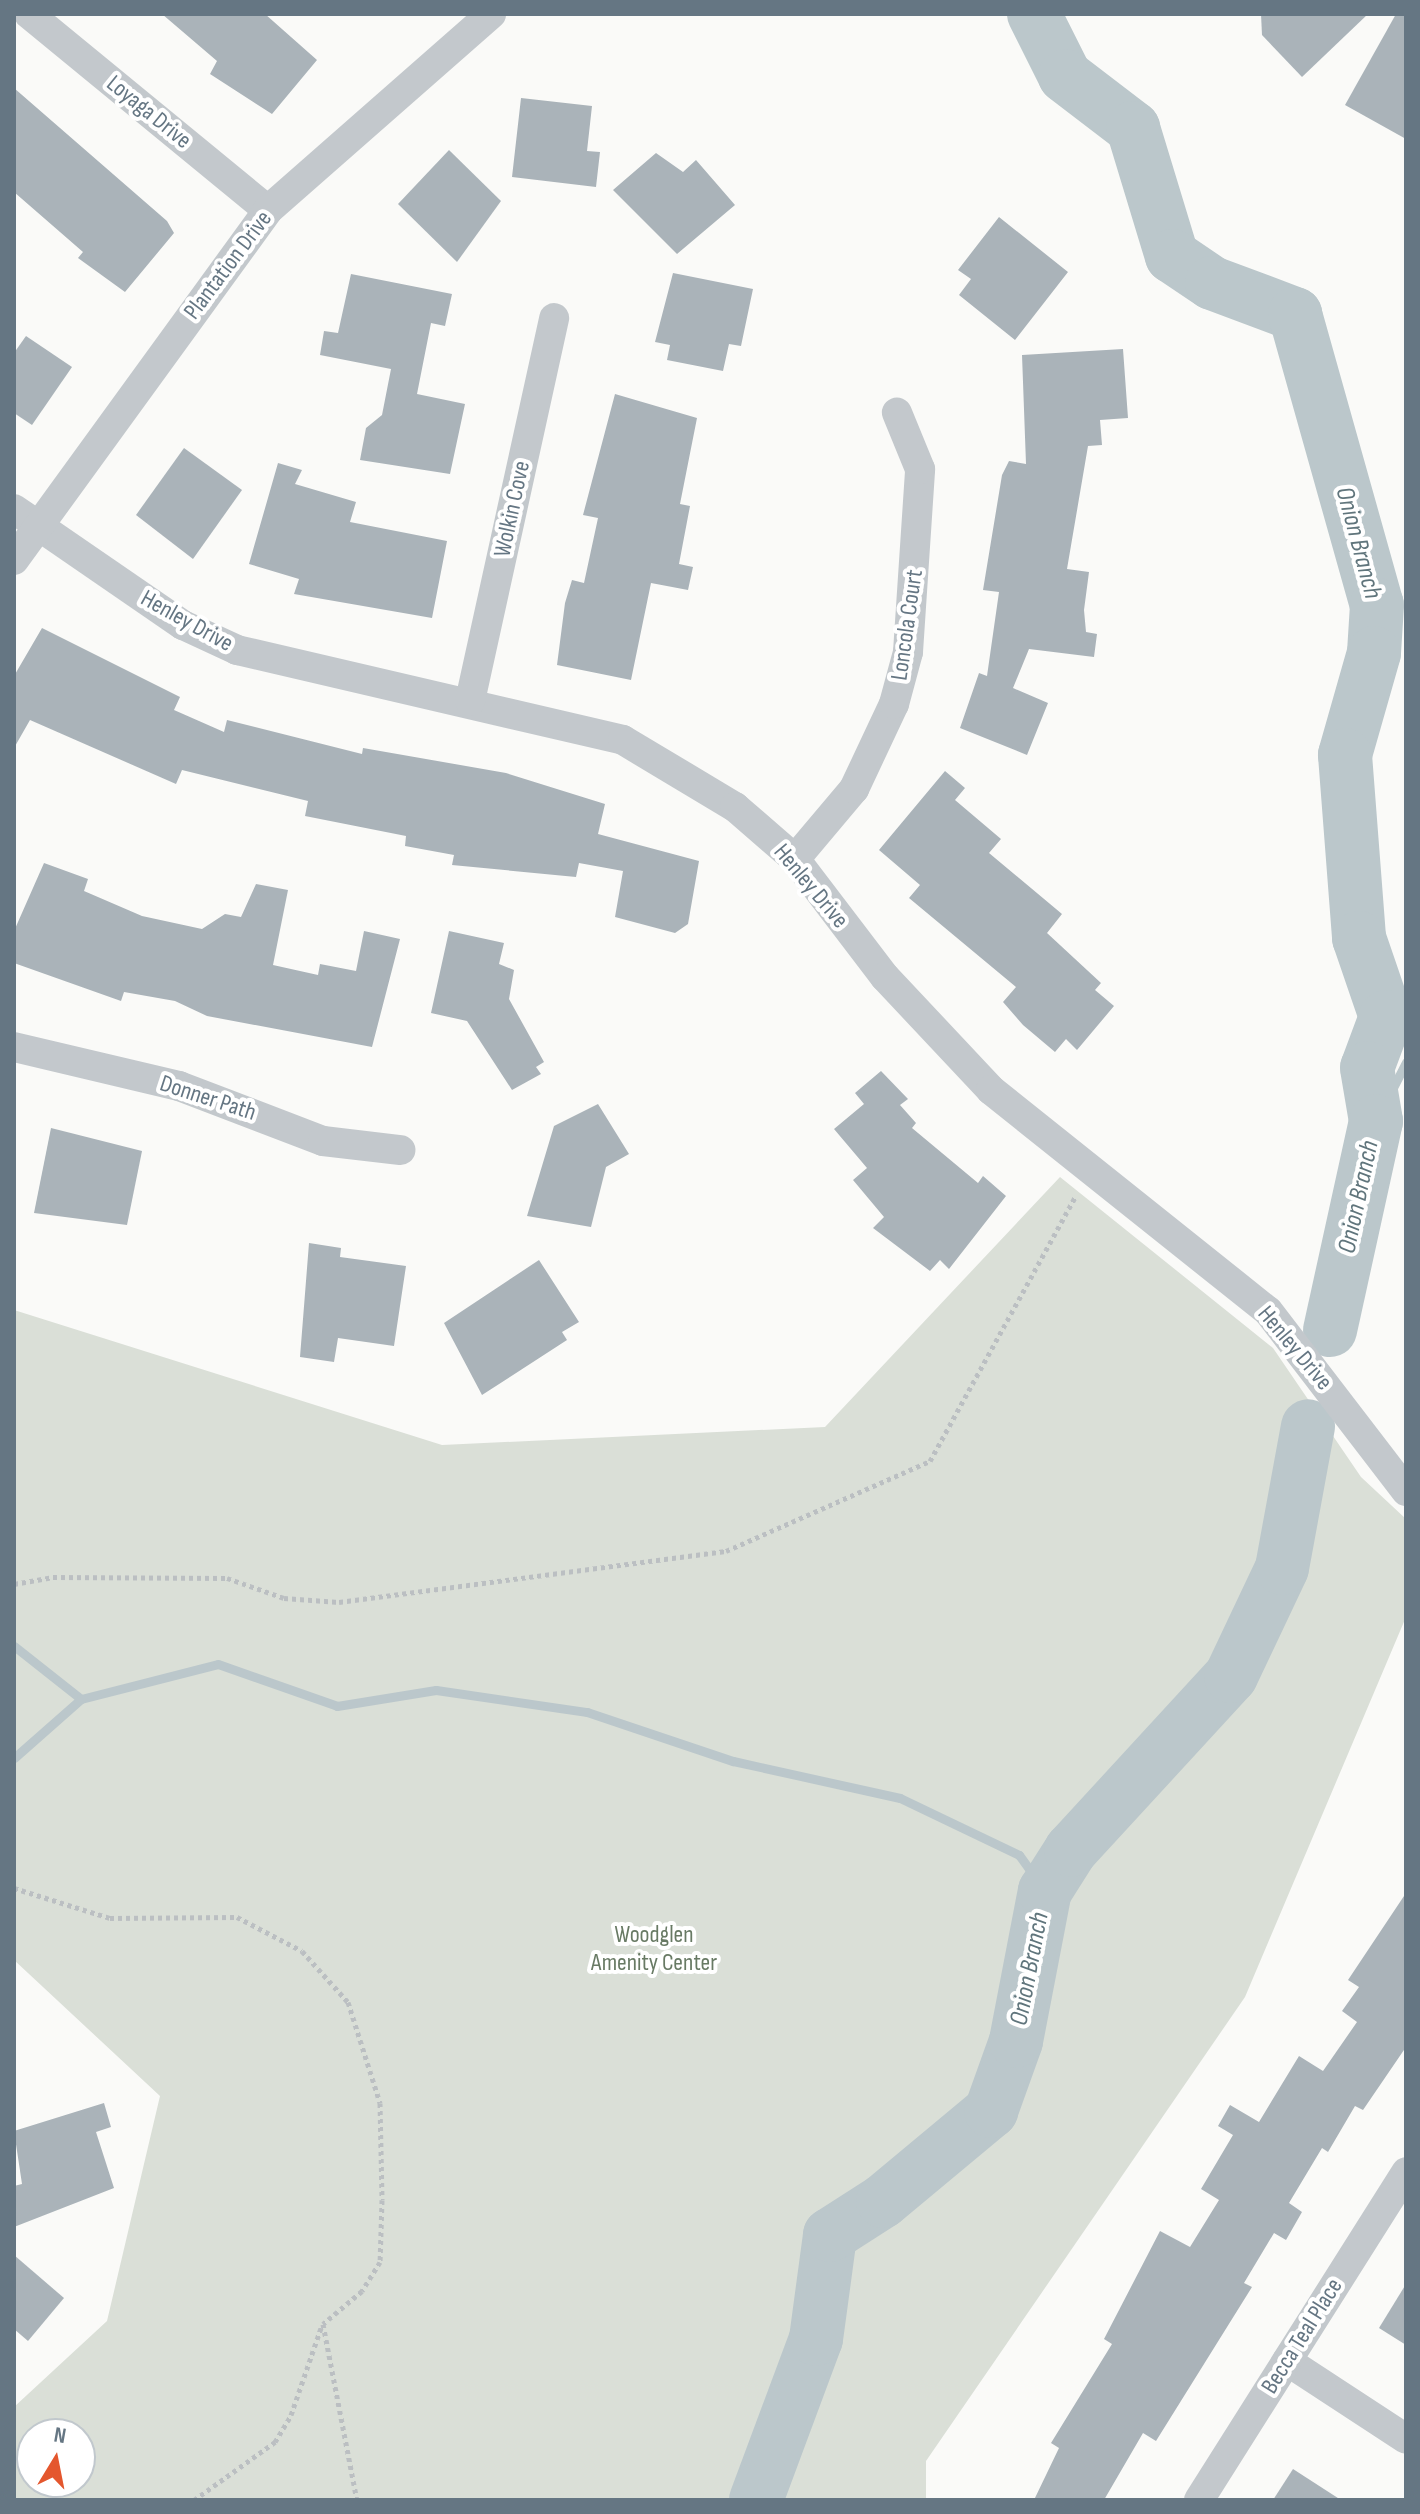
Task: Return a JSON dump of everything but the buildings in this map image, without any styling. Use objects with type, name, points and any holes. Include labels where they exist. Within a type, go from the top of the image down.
[{"type":"street","name":"Loyaga Drive","points":[[29,14],[268,210]]},
{"type":"street","name":"Plantation Drive","points":[[14,560],[26,518],[268,210],[491,14]]},
{"type":"street","name":"Wolkin Cove","points":[[470,701],[554,318]]},
{"type":"street","name":"Loncola Court","points":[[795,859],[854,789],[894,704],[908,652],[920,469],[897,413]]},
{"type":"street","name":"Henley Drive","points":[[26,518],[183,625],[237,650],[470,701],[623,740],[697,781],[795,859],[885,977],[991,1090],[1268,1311],[1406,1491]]},
{"type":"street","name":"Donner Path","points":[[14,1047],[179,1086],[323,1141],[400,1150]]},
{"type":"street","name":"Becca Teal Place","points":[[1199,2500],[1406,2172]]},
{"type":"street","points":[[1287,2361],[1406,2439]]},
{"type":"path","points":[[14,1584],[53,1577],[227,1578],[284,1598],[339,1602],[726,1551],[930,1461],[1075,1197]]},
{"type":"path","points":[[14,1888],[110,1918],[237,1917],[302,1951],[348,2002],[380,2103],[380,2262],[362,2291],[323,2324],[275,2442],[194,2500]]},
{"type":"path","points":[[323,2324],[357,2500]]},
{"type":"green space","name":"Woodglen Amenity Center","points":[[1060,1177],[1273,1348],[1361,1477],[1406,1519],[1406,1617],[1245,1997],[926,2461],[926,2500],[14,2500],[14,2407],[107,2321],[160,2096],[14,1960],[14,1310],[442,1445],[825,1427]]},
{"type":"waterway","name":"Onion Branch","points":[[1034,14],[1065,76],[1133,128],[1172,256],[1212,283],[1295,314],[1377,605],[1374,653],[1345,755],[1359,938],[1386,1017],[1367,1068],[1376,1121],[1330,1330]]},
{"type":"waterway","points":[[1376,1121],[1406,1062]]},
{"type":"waterway","name":"Onion Branch","points":[[756,2500],[816,2339],[830,2235],[883,2201],[991,2111],[1016,2041],[1045,1891],[1071,1850],[1231,1676],[1282,1568],[1308,1426]]},
{"type":"waterway","points":[[14,1646],[81,1699],[218,1664],[337,1706],[436,1690],[587,1712],[733,1761],[900,1798],[1019,1855],[1045,1891]]},
{"type":"waterway","points":[[14,1758],[81,1699]]}]
